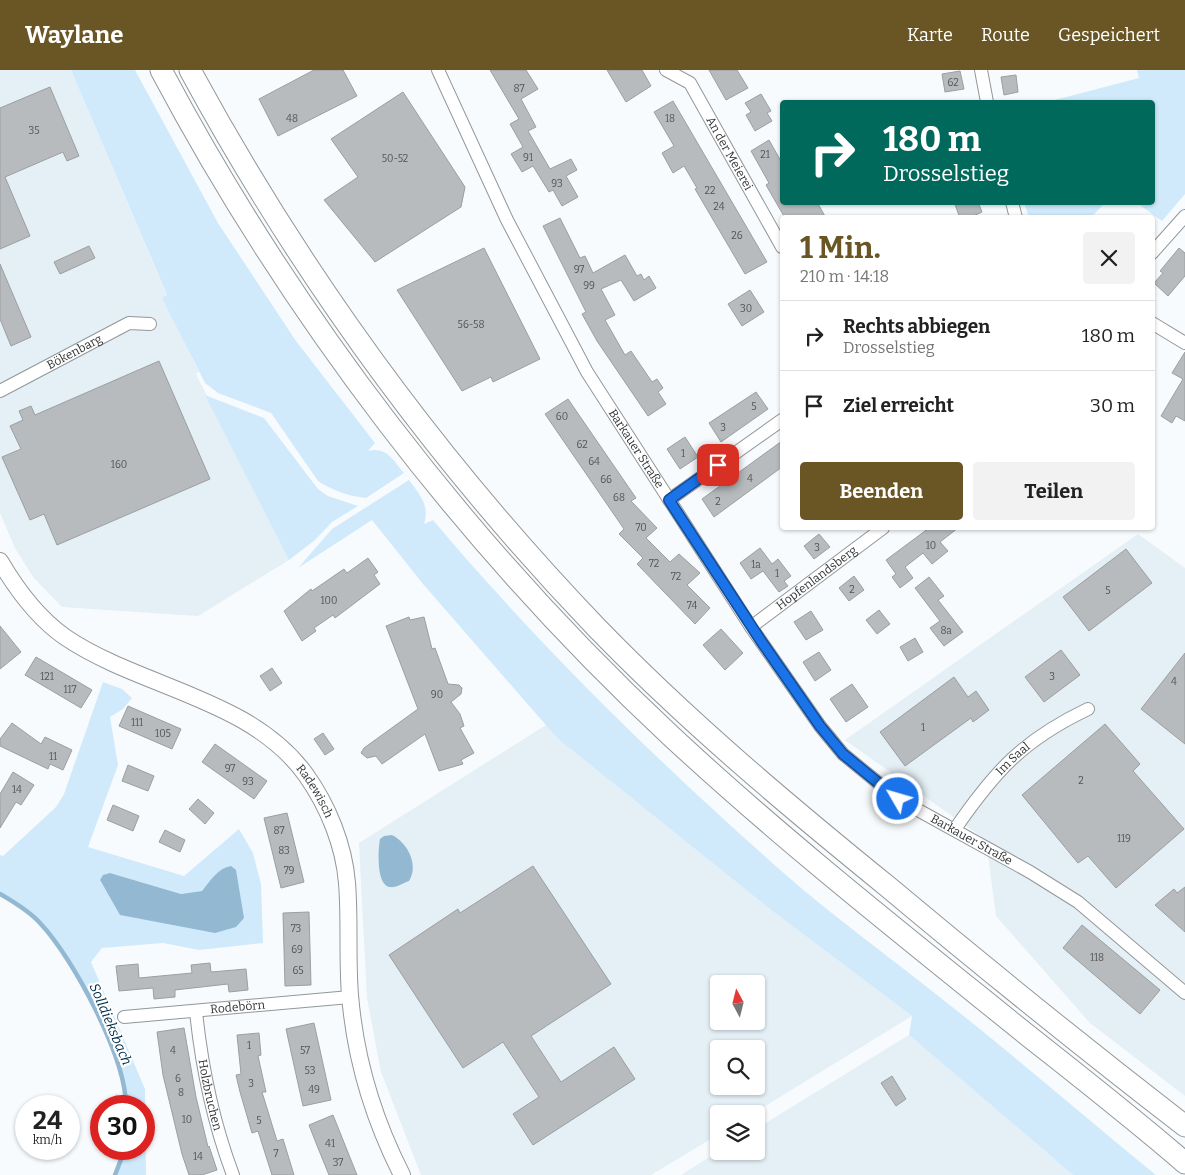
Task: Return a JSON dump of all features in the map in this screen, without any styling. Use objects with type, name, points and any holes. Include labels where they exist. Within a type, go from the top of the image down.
[{"type":"highway","points":[[161,70],[222,179],[283,277],[345,366],[478,534],[546,610],[670,736],[745,803],[874,911],[1185,1163]]},
{"type":"highway","points":[[190,70],[250,175],[311,273],[362,346],[446,457],[598,628],[706,733],[765,784],[1005,984],[1185,1126]]},
{"type":"street","name":"Barkauer Straße","points":[[438,70],[507,220],[585,368],[752,627],[820,726],[843,754],[898,799],[955,829],[1078,902],[1185,993]]},
{"type":"street","name":"An der Meierei","points":[[666,70],[690,83],[780,243]]},
{"type":"street","points":[[981,70],[987,100]]},
{"type":"street","points":[[1155,250],[1185,216]]},
{"type":"street","name":"Bökenbarg","points":[[0,391],[129,323],[150,324]]},
{"type":"street","points":[[1155,325],[1185,343]]},
{"type":"street","points":[[669,500],[780,421]]},
{"type":"street","name":"Hopfenlandsberg","points":[[752,627],[880,530]]},
{"type":"street","name":"Radewisch","points":[[0,562],[36,610],[64,636],[85,649],[142,677],[239,718],[274,741],[297,764],[325,808],[343,858],[347,883],[350,997],[354,1027],[367,1085],[386,1138],[402,1175]]},
{"type":"street","name":"Im Saal","points":[[955,829],[992,778],[1008,760],[1056,724],[1088,709]]},
{"type":"street","name":"Rodebörn","points":[[124,1017],[350,997]]},
{"type":"street","name":"Holzbruchen","points":[[196,1012],[204,1073],[218,1134],[233,1175]]},
{"type":"shaded area","points":[[0,70],[71,70],[167,296],[163,298],[199,372],[196,374],[289,560],[198,616],[62,607],[33,577],[15,548],[0,513]]},
{"type":"shaded area","points":[[71,70],[135,70],[218,223],[296,341],[375,443],[368,451],[380,451],[389,455],[404,473],[366,498],[335,490],[318,481],[271,413],[218,393],[205,383],[162,298],[167,295]]},
{"type":"shaded area","points":[[1137,70],[1185,70],[1185,194],[1162,221],[1140,205],[1155,205],[1155,100],[1055,100],[1139,78]]},
{"type":"shaded area","points":[[1025,205],[1103,205],[1093,215],[1028,215]]},
{"type":"shaded area","points":[[205,395],[264,418],[318,489],[328,496],[358,506],[332,522],[315,540],[289,560]]},
{"type":"shaded area","points":[[409,480],[423,500],[426,511],[424,524],[433,520],[516,614],[559,659],[647,748],[693,791],[804,890],[989,1036],[1156,1175],[1073,1175],[909,1035],[912,1016],[775,913],[558,739],[423,584],[372,520],[298,568],[332,529]]},
{"type":"shaded area","points":[[1138,534],[1185,568],[1185,1096],[1090,1023],[996,916],[986,840],[845,740]]},
{"type":"shaded area","points":[[103,682],[122,689],[132,698],[123,709],[110,717],[118,765],[88,847],[184,876],[239,829],[253,853],[261,884],[263,943],[199,950],[163,943],[102,948],[91,962],[145,1089],[145,1095],[125,1095],[124,1086],[108,1036],[82,984],[53,939],[31,915],[0,894],[0,855],[3,856],[56,807],[64,794]],"holes":[[[110,873],[181,894],[202,891],[215,876],[215,933],[106,891],[100,880]]]},
{"type":"shaded area","points":[[546,725],[558,739],[775,913],[912,1016],[765,1106],[710,1105],[710,1139],[651,1175],[421,1175],[381,1072],[367,998],[359,843]]},
{"type":"shaded area","points":[[392,835],[403,843],[407,849],[413,868],[409,881],[390,887],[385,885],[380,874],[379,851],[380,839],[384,836]]},
{"type":"shaded area","points":[[231,866],[236,870],[244,918],[236,927],[215,933],[120,915],[100,880],[103,875],[110,873],[181,894],[202,891],[218,872]]},
{"type":"shaded area","points":[[909,1035],[1073,1175],[681,1175],[710,1157],[710,1160],[765,1160],[765,1123]]},
{"type":"shaded area","points":[[121,1160],[146,1160],[146,1175],[115,1175]]},
{"type":"building","points":[[314,70],[343,70],[357,96],[278,136],[259,99]]},
{"type":"building","points":[[490,70],[526,70],[538,89],[521,99],[536,127],[528,131],[550,169],[571,159],[577,170],[566,176],[578,197],[562,206],[553,190],[549,192],[533,166],[522,172],[511,154],[523,147],[510,124],[519,119]]},
{"type":"building","points":[[607,70],[642,70],[651,86],[626,102]]},
{"type":"building","points":[[709,70],[737,70],[748,88],[726,100]]},
{"type":"building","points":[[960,71],[964,89],[945,92],[942,74]]},
{"type":"building","points":[[1016,75],[1018,92],[1004,95],[1001,77]]},
{"type":"building","points":[[50,87],[79,156],[67,161],[63,152],[5,177],[30,236],[0,249],[0,108]]},
{"type":"building","points":[[403,92],[465,187],[461,207],[375,262],[324,200],[358,177],[331,139]]},
{"type":"building","points":[[761,94],[771,111],[767,113],[772,121],[755,131],[746,115],[751,112],[745,103]]},
{"type":"building","points":[[673,101],[767,262],[745,274],[695,189],[697,188],[684,166],[673,173],[662,153],[674,146],[654,112]]},
{"type":"building","points":[[769,140],[780,159],[780,205],[819,205],[824,215],[783,215],[766,185],[769,183],[751,151]]},
{"type":"building","points":[[955,205],[979,205],[982,212],[976,215],[959,215]]},
{"type":"building","points":[[560,218],[580,258],[585,256],[593,273],[625,255],[637,276],[641,274],[644,280],[649,276],[656,288],[634,301],[621,280],[601,289],[615,315],[605,320],[625,355],[631,351],[652,382],[657,379],[663,388],[658,392],[666,404],[648,416],[597,341],[582,314],[586,312],[543,226]]},
{"type":"building","points":[[89,246],[95,258],[60,274],[54,262]]},
{"type":"building","points":[[484,248],[540,359],[493,382],[491,377],[462,391],[397,290]]},
{"type":"building","points":[[1179,248],[1185,253],[1185,276],[1168,296],[1155,284],[1163,273],[1160,271]]},
{"type":"building","points":[[0,264],[31,337],[11,346],[0,319]]},
{"type":"building","points":[[750,290],[764,312],[742,326],[728,304]]},
{"type":"building","points":[[1185,352],[1185,421],[1176,416],[1172,423],[1161,416],[1183,379],[1172,373]]},
{"type":"building","points":[[159,361],[210,479],[57,545],[44,514],[30,520],[2,457],[21,449],[10,426],[23,420],[19,411],[31,406],[35,415]]},
{"type":"building","points":[[756,392],[768,409],[721,442],[709,423]]},
{"type":"building","points":[[568,399],[636,498],[631,501],[657,528],[646,538],[670,562],[679,554],[700,573],[687,585],[710,608],[695,624],[637,564],[643,558],[619,534],[624,529],[545,414]]},
{"type":"building","points":[[685,437],[698,457],[680,469],[667,449]]},
{"type":"building","points":[[780,442],[780,468],[714,517],[702,499]]},
{"type":"building","points":[[926,530],[955,530],[940,542],[948,551],[932,564],[923,553],[905,567],[913,578],[900,588],[892,577],[896,574],[886,560]]},
{"type":"building","points":[[819,534],[830,547],[814,559],[804,546]]},
{"type":"building","points":[[760,548],[772,564],[778,559],[791,576],[784,581],[788,586],[779,592],[763,571],[751,579],[740,563]]},
{"type":"building","points":[[1126,549],[1152,583],[1089,631],[1063,597]]},
{"type":"building","points":[[368,558],[378,572],[374,575],[380,584],[335,618],[333,615],[314,628],[316,631],[302,641],[284,611],[311,589],[312,591],[344,569],[347,573]]},
{"type":"building","points":[[854,576],[864,590],[849,601],[839,588]]},
{"type":"building","points":[[929,577],[944,596],[938,600],[963,632],[944,646],[930,628],[940,621],[915,588]]},
{"type":"building","points":[[879,610],[890,624],[877,634],[866,620]]},
{"type":"building","points":[[811,611],[823,630],[806,640],[794,622]]},
{"type":"building","points":[[409,617],[410,620],[424,617],[432,649],[435,648],[448,684],[459,685],[462,688],[461,694],[451,702],[460,714],[464,726],[460,728],[474,753],[461,760],[463,764],[439,771],[425,734],[382,764],[376,756],[367,758],[361,753],[364,748],[418,709],[386,626]]},
{"type":"building","points":[[0,626],[21,652],[0,669]]},
{"type":"building","points":[[721,629],[743,653],[725,670],[703,645]]},
{"type":"building","points":[[915,638],[923,652],[908,661],[900,647]]},
{"type":"building","points":[[1061,650],[1080,675],[1044,702],[1025,677]]},
{"type":"building","points":[[819,652],[831,670],[815,681],[803,662]]},
{"type":"building","points":[[1185,653],[1185,744],[1141,709]]},
{"type":"building","points":[[36,657],[92,690],[81,708],[25,675]]},
{"type":"building","points":[[272,668],[282,683],[270,691],[260,676]]},
{"type":"building","points":[[954,677],[968,697],[976,691],[989,710],[973,722],[971,718],[905,766],[880,732]]},
{"type":"building","points":[[852,684],[868,707],[846,722],[830,699]]},
{"type":"building","points":[[128,706],[181,729],[172,749],[119,726]]},
{"type":"building","points":[[12,723],[41,744],[45,737],[72,750],[63,770],[50,764],[48,769],[0,746],[0,739]]},
{"type":"building","points":[[1105,724],[1140,764],[1133,771],[1184,829],[1116,888],[1088,856],[1078,863],[1022,795]]},
{"type":"building","points":[[323,733],[334,749],[325,755],[314,739]]},
{"type":"building","points":[[215,744],[267,781],[254,799],[202,762]]},
{"type":"building","points":[[128,765],[154,776],[148,791],[122,781]]},
{"type":"building","points":[[13,772],[34,785],[21,805],[16,802],[0,828],[0,794]]},
{"type":"building","points":[[198,799],[214,813],[205,824],[189,809]]},
{"type":"building","points":[[113,805],[139,816],[133,831],[107,820]]},
{"type":"building","points":[[287,813],[304,882],[281,888],[264,818]]},
{"type":"building","points":[[165,830],[185,840],[180,852],[159,842]]},
{"type":"building","points":[[533,866],[611,984],[531,1036],[561,1082],[614,1047],[635,1079],[533,1145],[513,1114],[539,1097],[503,1042],[463,1068],[389,955],[458,909],[460,913]]},
{"type":"building","points":[[1185,887],[1185,932],[1155,905],[1174,889],[1177,893]]},
{"type":"building","points":[[309,912],[311,985],[285,986],[283,913]]},
{"type":"building","points":[[1082,925],[1160,990],[1140,1014],[1063,948]]},
{"type":"building","points":[[210,963],[211,972],[246,969],[248,990],[229,992],[228,984],[175,990],[175,997],[154,999],[153,988],[119,991],[116,966],[138,964],[139,978],[192,973],[191,965]]},
{"type":"building","points":[[314,1023],[331,1100],[303,1106],[286,1029]]},
{"type":"building","points":[[184,1028],[196,1097],[208,1147],[217,1170],[202,1175],[189,1175],[182,1154],[163,1075],[157,1032]]},
{"type":"building","points":[[259,1033],[261,1055],[258,1056],[266,1092],[262,1092],[277,1141],[283,1139],[294,1175],[272,1175],[258,1131],[252,1133],[240,1092],[236,1075],[241,1074],[237,1035]]},
{"type":"building","points":[[892,1076],[906,1099],[896,1106],[881,1083]]},
{"type":"building","points":[[333,1115],[357,1175],[329,1175],[316,1143],[309,1125]]},
{"type":"waterway","name":"Solldieksbach","points":[[0,894],[36,919],[68,960],[108,1036],[124,1086],[125,1095]]},
{"type":"waterway","name":"Solldieksbach","points":[[115,1175],[121,1160]]},
{"type":"route","points":[[718,465],[669,500],[761,641],[820,726],[843,754],[898,799]]}]
